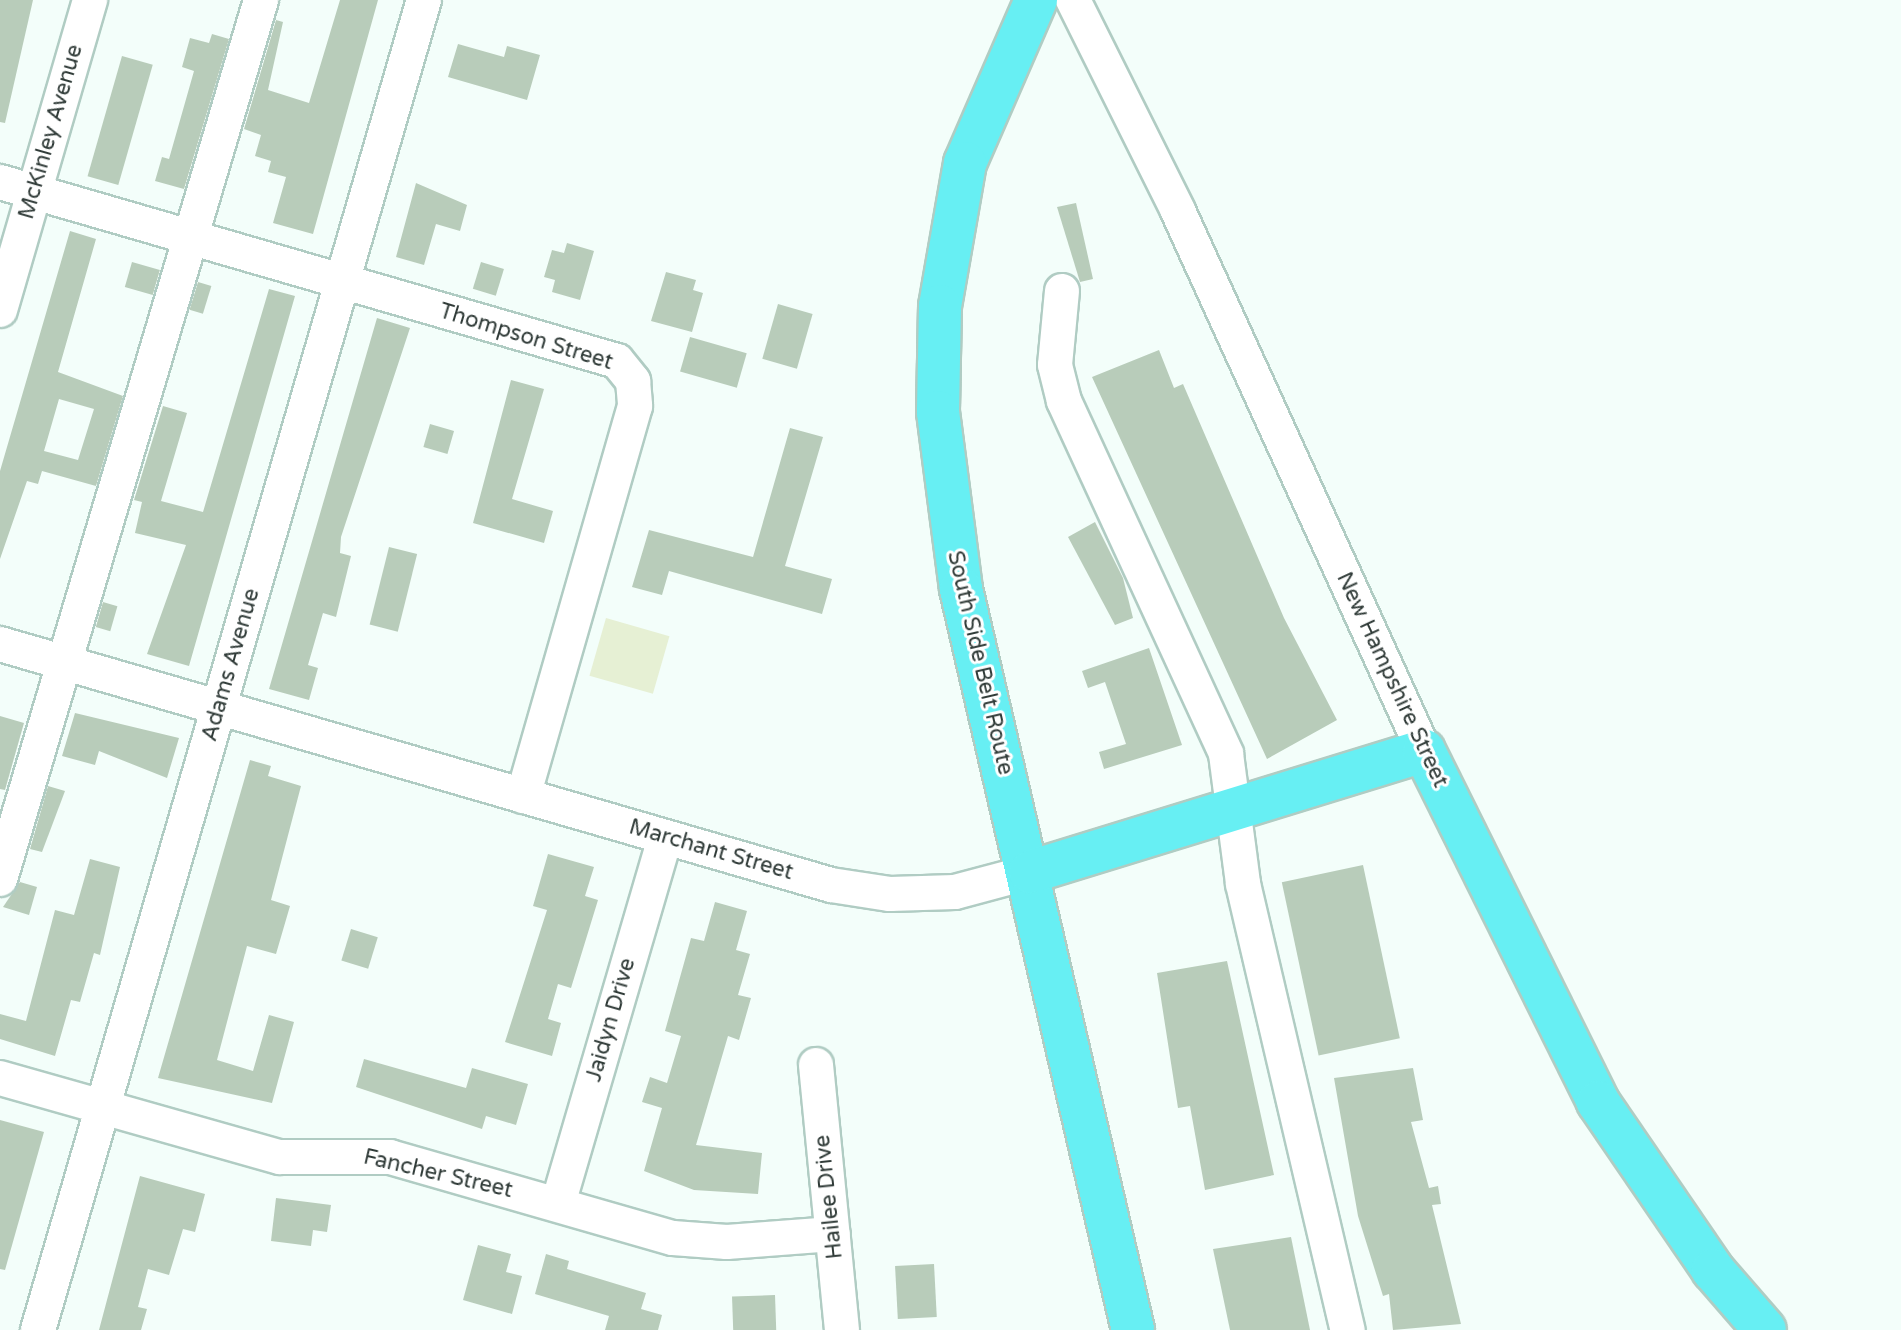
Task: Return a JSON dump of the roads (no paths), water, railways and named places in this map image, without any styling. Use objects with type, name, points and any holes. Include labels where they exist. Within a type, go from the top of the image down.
[{"type":"main road","name":"South Side Belt Route","points":[[1036,0],[987,102],[949,232],[938,412],[961,589],[1030,872],[1133,1330]]},
{"type":"main road","name":"Marchant Street","points":[[1030,872],[1424,751]]},
{"type":"main road","name":"New Hampshire Street","points":[[1424,751],[1598,1102],[1713,1270],[1765,1330]]},
{"type":"street","name":"McKinley Avenue","points":[[0,310],[90,0]]},
{"type":"street","points":[[0,879],[188,237],[261,0]]},
{"type":"street","name":"Adams Avenue","points":[[38,1330],[424,0]]},
{"type":"street","name":"New Hampshire Street","points":[[1073,0],[1178,211],[1424,751]]},
{"type":"street","name":"Thompson Street","points":[[0,182],[617,361],[633,381],[635,406],[523,796]]},
{"type":"street","points":[[1062,291],[1055,365],[1064,401],[1226,754],[1243,884],[1348,1330]]},
{"type":"street","name":"Marchant Street","points":[[0,644],[831,885],[890,894],[955,892],[1030,872]]},
{"type":"street","name":"Jaidyn Drive","points":[[558,1204],[665,837]]},
{"type":"street","name":"Hailee Drive","points":[[816,1065],[842,1330]]},
{"type":"street","name":"Fancher Street","points":[[0,1078],[280,1157],[390,1157],[673,1238],[727,1242],[833,1234]]}]
